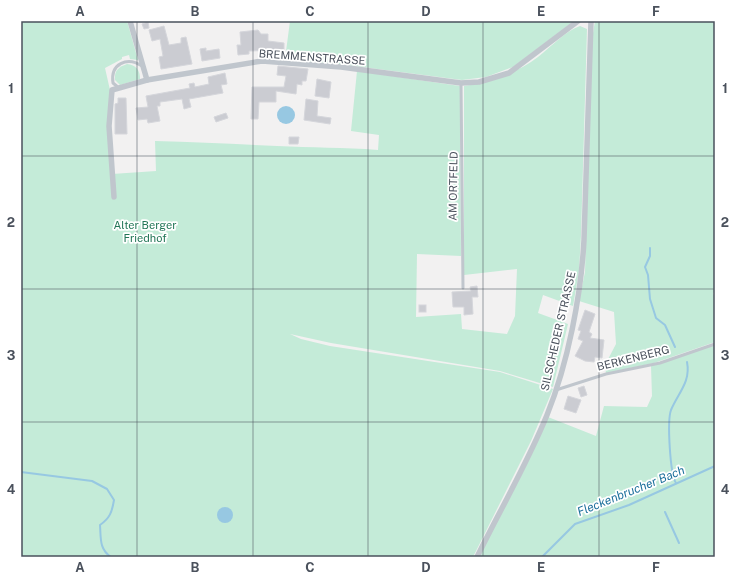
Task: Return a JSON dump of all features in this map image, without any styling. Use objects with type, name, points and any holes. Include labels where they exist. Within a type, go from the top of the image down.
[{"type":"street","points":[[130,21],[147,80]]},
{"type":"street","name":"BREMMENSTRASSE","points":[[119,88],[147,80],[262,61],[341,67],[461,83],[479,82],[509,73],[578,21]]},
{"type":"street","name":"SILSCHEDER STRASSE","points":[[477,557],[534,442],[556,390],[576,308],[582,273],[591,21]]},
{"type":"street","points":[[114,197],[109,126],[112,90],[119,88]]},
{"type":"lane","points":[[119,88],[113,83],[112,76],[113,71],[118,65],[126,61],[136,62],[144,67]]},
{"type":"lane","name":"AM ORTFELD","points":[[461,83],[463,288]]},
{"type":"lane","name":"BERKENBERG","points":[[556,390],[606,374],[660,362],[715,344]]},
{"type":"green space","name":"Alter Berger Friedhof","points":[[21,21],[127,21],[138,60],[130,59],[129,55],[122,57],[122,59],[105,68],[110,90],[112,174],[156,171],[155,141],[378,150],[379,135],[351,131],[357,71],[460,86],[461,256],[417,254],[416,317],[461,314],[462,329],[507,334],[515,316],[517,269],[464,275],[464,86],[494,79],[521,68],[538,57],[563,36],[574,29],[580,26],[587,29],[581,235],[579,271],[573,306],[543,295],[538,313],[568,324],[553,387],[500,371],[331,343],[290,334],[301,339],[330,346],[500,372],[553,389],[531,441],[473,557],[21,557]]},
{"type":"green space","points":[[290,21],[574,21],[513,67],[486,77],[462,80],[339,64],[285,59]]},
{"type":"green space","points":[[595,21],[715,21],[715,292],[713,293],[715,298],[715,342],[654,363],[606,373],[605,365],[616,344],[614,312],[579,301],[585,272],[592,39]]},
{"type":"green space","points":[[127,64],[137,68],[140,79],[120,85],[115,80],[116,71]]},
{"type":"green space","points":[[715,344],[715,557],[479,557],[548,417],[596,436],[604,406],[647,407],[652,396],[651,366]]},
{"type":"water","points":[[282,106],[290,106],[295,111],[293,122],[290,124],[282,124],[277,119],[277,111]]},
{"type":"water","points":[[222,507],[228,507],[233,512],[231,521],[228,523],[222,523],[217,518],[217,512]]},
{"type":"building","points":[[148,22],[149,28],[144,29],[142,24]]},
{"type":"building","points":[[164,26],[169,45],[181,43],[181,38],[186,37],[192,64],[161,69],[159,57],[163,56],[160,39],[152,41],[149,30]]},
{"type":"building","points":[[258,30],[261,34],[268,34],[268,41],[284,43],[284,50],[249,51],[249,54],[238,55],[237,45],[241,45],[240,32]]},
{"type":"building","points":[[206,48],[206,51],[219,49],[220,58],[202,61],[200,49]]},
{"type":"building","points":[[278,66],[308,69],[306,81],[302,81],[302,85],[297,84],[296,94],[276,91],[276,102],[259,102],[258,119],[251,119],[252,87],[284,87],[286,76],[277,75]]},
{"type":"building","points":[[225,73],[227,84],[221,85],[223,93],[189,99],[191,107],[184,109],[182,99],[160,102],[160,106],[157,106],[160,121],[148,123],[147,119],[138,120],[136,108],[148,107],[146,96],[190,88],[189,84],[194,83],[195,87],[209,84],[208,77]]},
{"type":"building","points":[[317,79],[331,82],[329,98],[315,96]]},
{"type":"building","points":[[118,98],[126,98],[127,134],[115,134],[115,104],[118,103]]},
{"type":"building","points":[[306,99],[318,101],[317,116],[331,118],[330,124],[304,120]]},
{"type":"building","points":[[226,113],[228,118],[216,122],[214,117]]},
{"type":"building","points":[[289,137],[299,137],[298,144],[289,144]]},
{"type":"building","points":[[477,286],[478,297],[472,297],[473,314],[464,315],[464,307],[453,307],[452,292],[471,291],[470,287]]},
{"type":"building","points":[[419,305],[426,305],[426,312],[419,312]]},
{"type":"building","points":[[585,310],[595,314],[589,332],[592,334],[590,338],[604,340],[602,358],[595,357],[594,362],[585,361],[575,356],[583,341],[578,339],[581,331],[578,330]]},
{"type":"building","points":[[584,386],[587,395],[581,397],[578,388]]},
{"type":"building","points":[[568,396],[581,400],[576,413],[564,409]]},
{"type":"waterway","points":[[650,248],[650,256],[645,267],[648,275],[650,299],[656,318],[665,325],[675,347]]},
{"type":"waterway","points":[[676,483],[672,469],[669,425],[671,410],[686,381],[688,369],[687,362]]},
{"type":"waterway","name":"Fleckenbrucher Bach","points":[[542,557],[575,524],[629,505],[715,466]]},
{"type":"waterway","name":"Fleckenbrucher Bach","points":[[21,472],[92,481],[107,489],[114,500],[110,514],[100,525],[100,534],[101,543],[104,550],[111,557]]},
{"type":"waterway","points":[[665,512],[679,543]]}]
